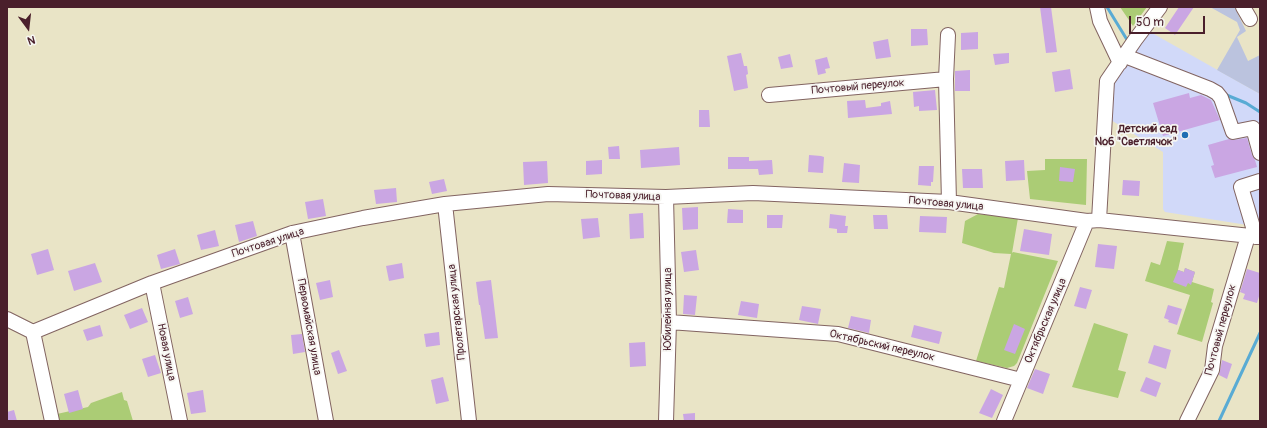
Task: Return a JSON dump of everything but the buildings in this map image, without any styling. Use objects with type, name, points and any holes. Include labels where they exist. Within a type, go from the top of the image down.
[{"type":"street","points":[[1097,7],[1100,21],[1124,57],[1210,89],[1217,93],[1221,98],[1233,132],[1253,128],[1260,153]]},
{"type":"street","name":"Октябрьская улица","points":[[1004,421],[1093,220],[1107,81],[1160,7]]},
{"type":"street","points":[[948,34],[946,79],[949,202]]},
{"type":"street","name":"Почтовый переулок","points":[[769,95],[946,79]]},
{"type":"street","points":[[1255,237],[1241,187],[1260,181]]},
{"type":"street","name":"Почтовая улица","points":[[33,332],[152,283],[292,233],[363,218],[445,204],[548,194],[666,197],[752,193],[949,202],[1093,220],[1255,237]]},
{"type":"street","name":"Юбилейная улица","points":[[666,197],[669,322],[666,421]]},
{"type":"street","name":"Пролетарская улица","points":[[445,204],[469,421]]},
{"type":"street","name":"Первомайская улица","points":[[292,233],[326,421]]},
{"type":"street","name":"Почтовый переулок","points":[[1187,421],[1212,370],[1215,346],[1255,237]]},
{"type":"street","name":"Новая улица","points":[[152,283],[180,421]]},
{"type":"street","points":[[7,319],[33,332],[52,421]]},
{"type":"street","name":"Октябрьский переулок","points":[[669,322],[838,334],[1021,380]]},
{"type":"shaded area","points":[[1210,7],[1235,8],[1246,31],[1237,37],[1248,61],[1260,55],[1260,94],[1217,70],[1240,30],[1237,22]]},
{"type":"shaded area","points":[[1145,29],[1260,94],[1260,227],[1165,212],[1163,209],[1163,152],[1106,117],[1108,90]]},
{"type":"green space","points":[[1120,7],[1147,7],[1133,26]]},
{"type":"green space","points":[[1045,159],[1087,159],[1086,205],[1030,199],[1027,171],[1045,170]]},
{"type":"green space","points":[[978,214],[1018,218],[1012,253],[1058,261],[1017,363],[1014,366],[1007,368],[976,361],[999,287],[1004,288],[1011,254],[994,253],[962,243],[965,221]]},
{"type":"green space","points":[[1167,241],[1184,243],[1178,270],[1184,272],[1185,268],[1195,272],[1192,282],[1214,289],[1211,302],[1213,303],[1202,342],[1177,334],[1190,295],[1145,281],[1151,262],[1160,265]]},
{"type":"green space","points":[[1094,323],[1128,334],[1118,370],[1126,372],[1118,398],[1072,387]]},
{"type":"green space","points":[[122,392],[124,400],[127,401],[133,421],[58,421],[57,414],[88,407],[91,403]]},
{"type":"waterway","points":[[1107,7],[1129,43]]},
{"type":"waterway","points":[[1224,94],[1246,103],[1260,112]]},
{"type":"waterway","points":[[1219,421],[1260,333]]},
{"type":"place","name":"Детский сад №6 \"Светлячок\"","points":[[1185,135]]}]
